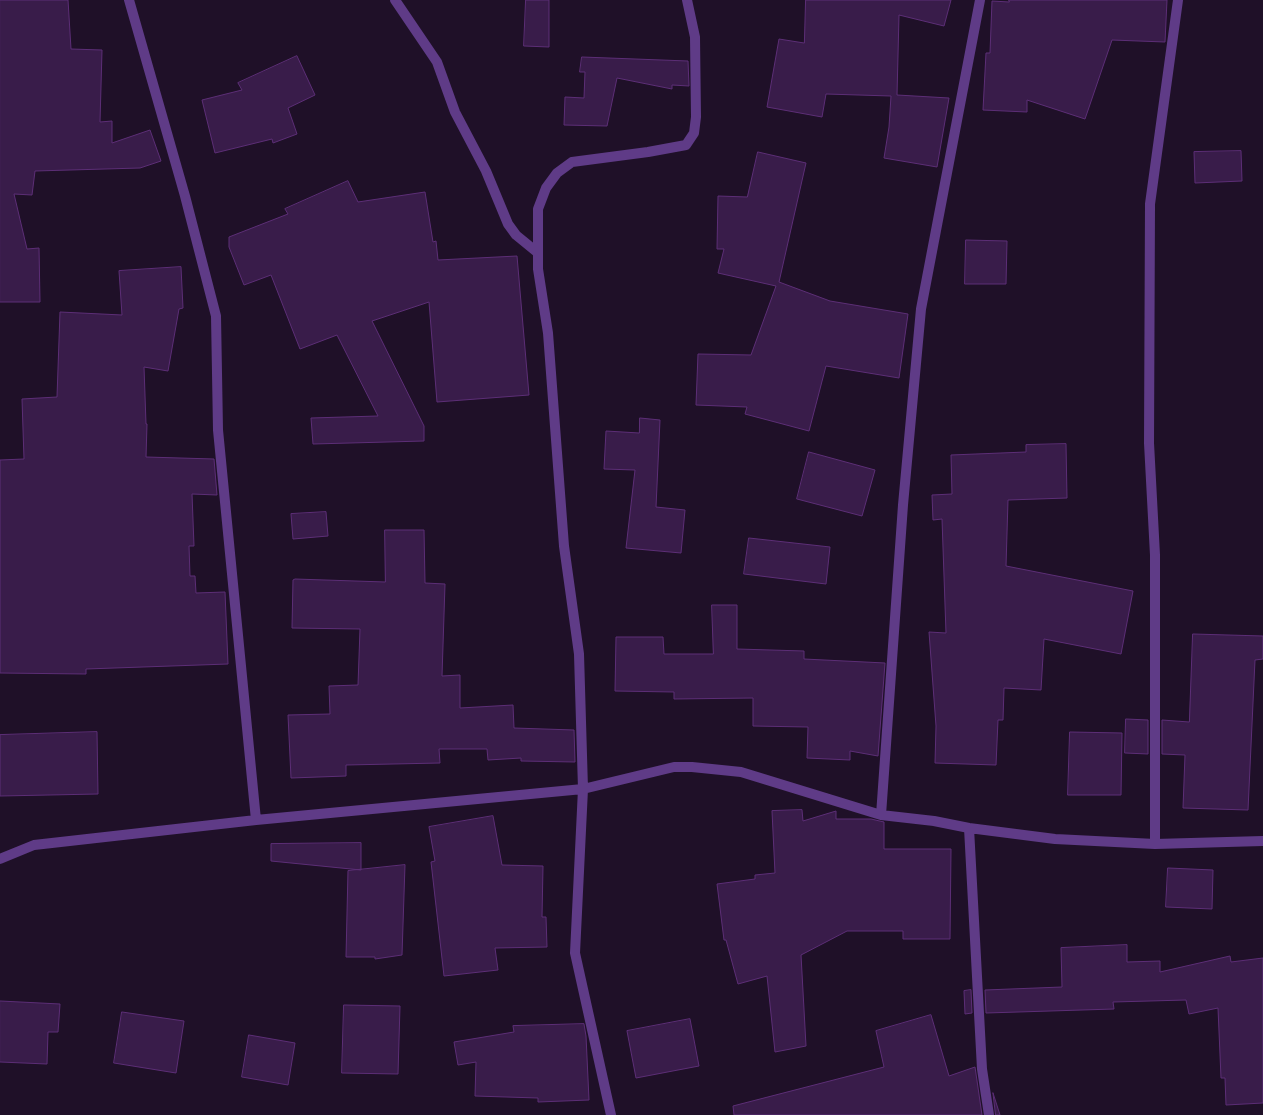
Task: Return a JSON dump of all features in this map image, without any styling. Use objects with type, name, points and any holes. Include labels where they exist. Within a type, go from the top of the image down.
[{"type":"street","points":[[129,0],[185,196],[216,316],[218,430],[256,820]]},
{"type":"street","points":[[395,0],[437,62],[455,112],[486,171],[508,224],[516,235],[538,253]]},
{"type":"street","points":[[611,1115],[575,953],[583,789],[579,654],[564,546],[548,343],[538,269],[538,209],[546,188],[557,173],[572,162],[686,145],[690,140],[694,133],[696,117],[695,37],[687,0]]},
{"type":"street","points":[[881,815],[903,505],[921,309],[980,0]]},
{"type":"street","points":[[1155,844],[1155,555],[1149,443],[1150,204],[1178,0]]},
{"type":"street","points":[[0,858],[34,845],[256,820],[583,789],[674,767],[741,772],[881,815],[1055,839],[1155,844],[1263,841]]},
{"type":"street","points":[[969,828],[982,1069],[989,1115]]},
{"type":"building","points":[[0,0],[68,0],[71,49],[102,50],[100,122],[112,121],[112,143],[150,130],[161,161],[140,168],[35,171],[32,195],[14,194],[27,249],[39,248],[40,302],[0,302]]},
{"type":"building","points":[[526,0],[549,0],[549,47],[524,46]]},
{"type":"building","points":[[806,0],[951,0],[944,26],[899,15],[897,95],[949,98],[937,167],[884,158],[891,96],[826,94],[822,117],[767,107],[779,39],[804,43]]},
{"type":"building","points":[[1009,0],[1167,0],[1165,42],[1112,40],[1085,119],[1027,100],[1027,112],[983,110],[986,53],[990,53],[992,1],[1009,2]]},
{"type":"building","points":[[297,56],[315,95],[288,108],[297,134],[273,143],[272,139],[215,153],[202,100],[242,90],[238,83]]},
{"type":"building","points":[[582,57],[688,61],[689,86],[672,85],[672,89],[617,78],[607,126],[564,125],[565,97],[584,98],[585,72],[580,72]]},
{"type":"building","points":[[1241,151],[1242,181],[1195,183],[1194,152]]},
{"type":"building","points":[[758,152],[806,163],[779,282],[830,301],[908,314],[899,378],[826,366],[809,431],[745,414],[747,407],[696,405],[698,354],[751,355],[776,286],[718,273],[724,249],[717,249],[718,196],[747,197]]},
{"type":"building","points":[[348,181],[358,202],[425,192],[433,242],[436,241],[438,260],[517,256],[529,395],[437,402],[429,302],[372,321],[424,426],[424,441],[313,444],[311,418],[378,416],[337,335],[300,349],[271,275],[244,285],[229,247],[229,237],[288,214],[285,209]]},
{"type":"building","points":[[966,240],[1007,241],[1006,284],[965,284]]},
{"type":"building","points":[[181,267],[183,308],[179,309],[168,371],[144,367],[147,424],[146,457],[214,459],[217,495],[192,494],[194,546],[189,546],[190,576],[195,576],[196,593],[225,592],[228,664],[86,669],[86,674],[0,673],[0,460],[24,459],[22,399],[57,397],[60,312],[122,315],[119,271]]},
{"type":"building","points":[[640,418],[660,420],[656,507],[685,510],[681,553],[626,548],[635,470],[604,469],[606,431],[639,433]]},
{"type":"building","points":[[1066,444],[1067,498],[1008,500],[1006,566],[1133,591],[1121,654],[1044,639],[1041,690],[1004,688],[1003,720],[998,720],[996,765],[935,763],[936,726],[929,632],[946,633],[942,519],[933,520],[932,495],[952,494],[951,455],[1026,452],[1026,445]]},
{"type":"building","points":[[809,452],[875,470],[862,516],[797,499]]},
{"type":"building","points":[[326,512],[328,536],[293,539],[291,514]]},
{"type":"building","points":[[385,530],[424,530],[425,583],[445,584],[442,676],[460,675],[460,708],[513,705],[514,728],[574,730],[575,762],[521,761],[521,758],[488,760],[487,749],[439,749],[440,763],[346,765],[346,776],[291,778],[288,715],[330,714],[329,686],[358,685],[360,629],[292,628],[293,580],[385,582]]},
{"type":"building","points":[[749,538],[830,547],[826,584],[744,574]]},
{"type":"building","points":[[712,605],[737,605],[737,649],[804,651],[804,659],[885,663],[878,756],[850,751],[850,760],[807,758],[808,727],[753,726],[753,698],[674,699],[674,692],[615,691],[616,637],[663,637],[664,654],[713,654]]},
{"type":"building","points":[[1193,634],[1263,636],[1263,659],[1255,660],[1248,810],[1183,808],[1185,755],[1162,754],[1162,720],[1189,722]]},
{"type":"building","points":[[1126,719],[1148,720],[1148,754],[1125,753]]},
{"type":"building","points":[[97,732],[98,794],[0,796],[0,735]]},
{"type":"building","points":[[1070,732],[1122,733],[1121,795],[1068,795]]},
{"type":"building","points":[[802,810],[803,821],[836,811],[836,819],[871,819],[884,822],[884,849],[951,849],[950,939],[903,939],[903,931],[847,931],[801,955],[806,1046],[775,1052],[767,976],[738,984],[726,940],[724,940],[717,884],[755,879],[755,875],[775,873],[772,811]]},
{"type":"building","points":[[493,816],[502,865],[543,866],[542,917],[546,917],[547,947],[495,948],[498,970],[444,976],[431,862],[435,861],[429,827]]},
{"type":"building","points":[[361,843],[361,870],[271,861],[271,844]]},
{"type":"building","points":[[405,865],[402,955],[375,959],[375,957],[346,957],[348,871]]},
{"type":"building","points":[[1168,868],[1213,870],[1212,909],[1166,907]]},
{"type":"building","points":[[1127,945],[1127,962],[1160,961],[1160,972],[1230,956],[1231,962],[1263,958],[1263,1103],[1226,1105],[1225,1078],[1221,1078],[1218,1008],[1189,1014],[1186,1000],[1113,1002],[1114,1009],[986,1013],[985,990],[1062,987],[1061,948]]},
{"type":"building","points":[[971,990],[972,1013],[965,1014],[964,991]]},
{"type":"building","points":[[0,1001],[60,1004],[58,1032],[48,1032],[47,1064],[0,1062]]},
{"type":"building","points":[[344,1005],[400,1006],[398,1074],[342,1073]]},
{"type":"building","points":[[122,1012],[184,1021],[176,1073],[114,1063]]},
{"type":"building","points":[[931,1015],[949,1076],[975,1067],[982,1115],[734,1115],[733,1106],[884,1067],[876,1031]]},
{"type":"building","points":[[690,1019],[699,1066],[636,1078],[627,1031]]},
{"type":"building","points":[[584,1024],[589,1100],[538,1102],[538,1098],[475,1096],[476,1062],[458,1065],[454,1042],[514,1032],[513,1026]]},
{"type":"building","points":[[249,1035],[295,1043],[288,1085],[242,1077]]},
{"type":"building","points":[[993,1093],[1000,1115],[996,1115]]}]
